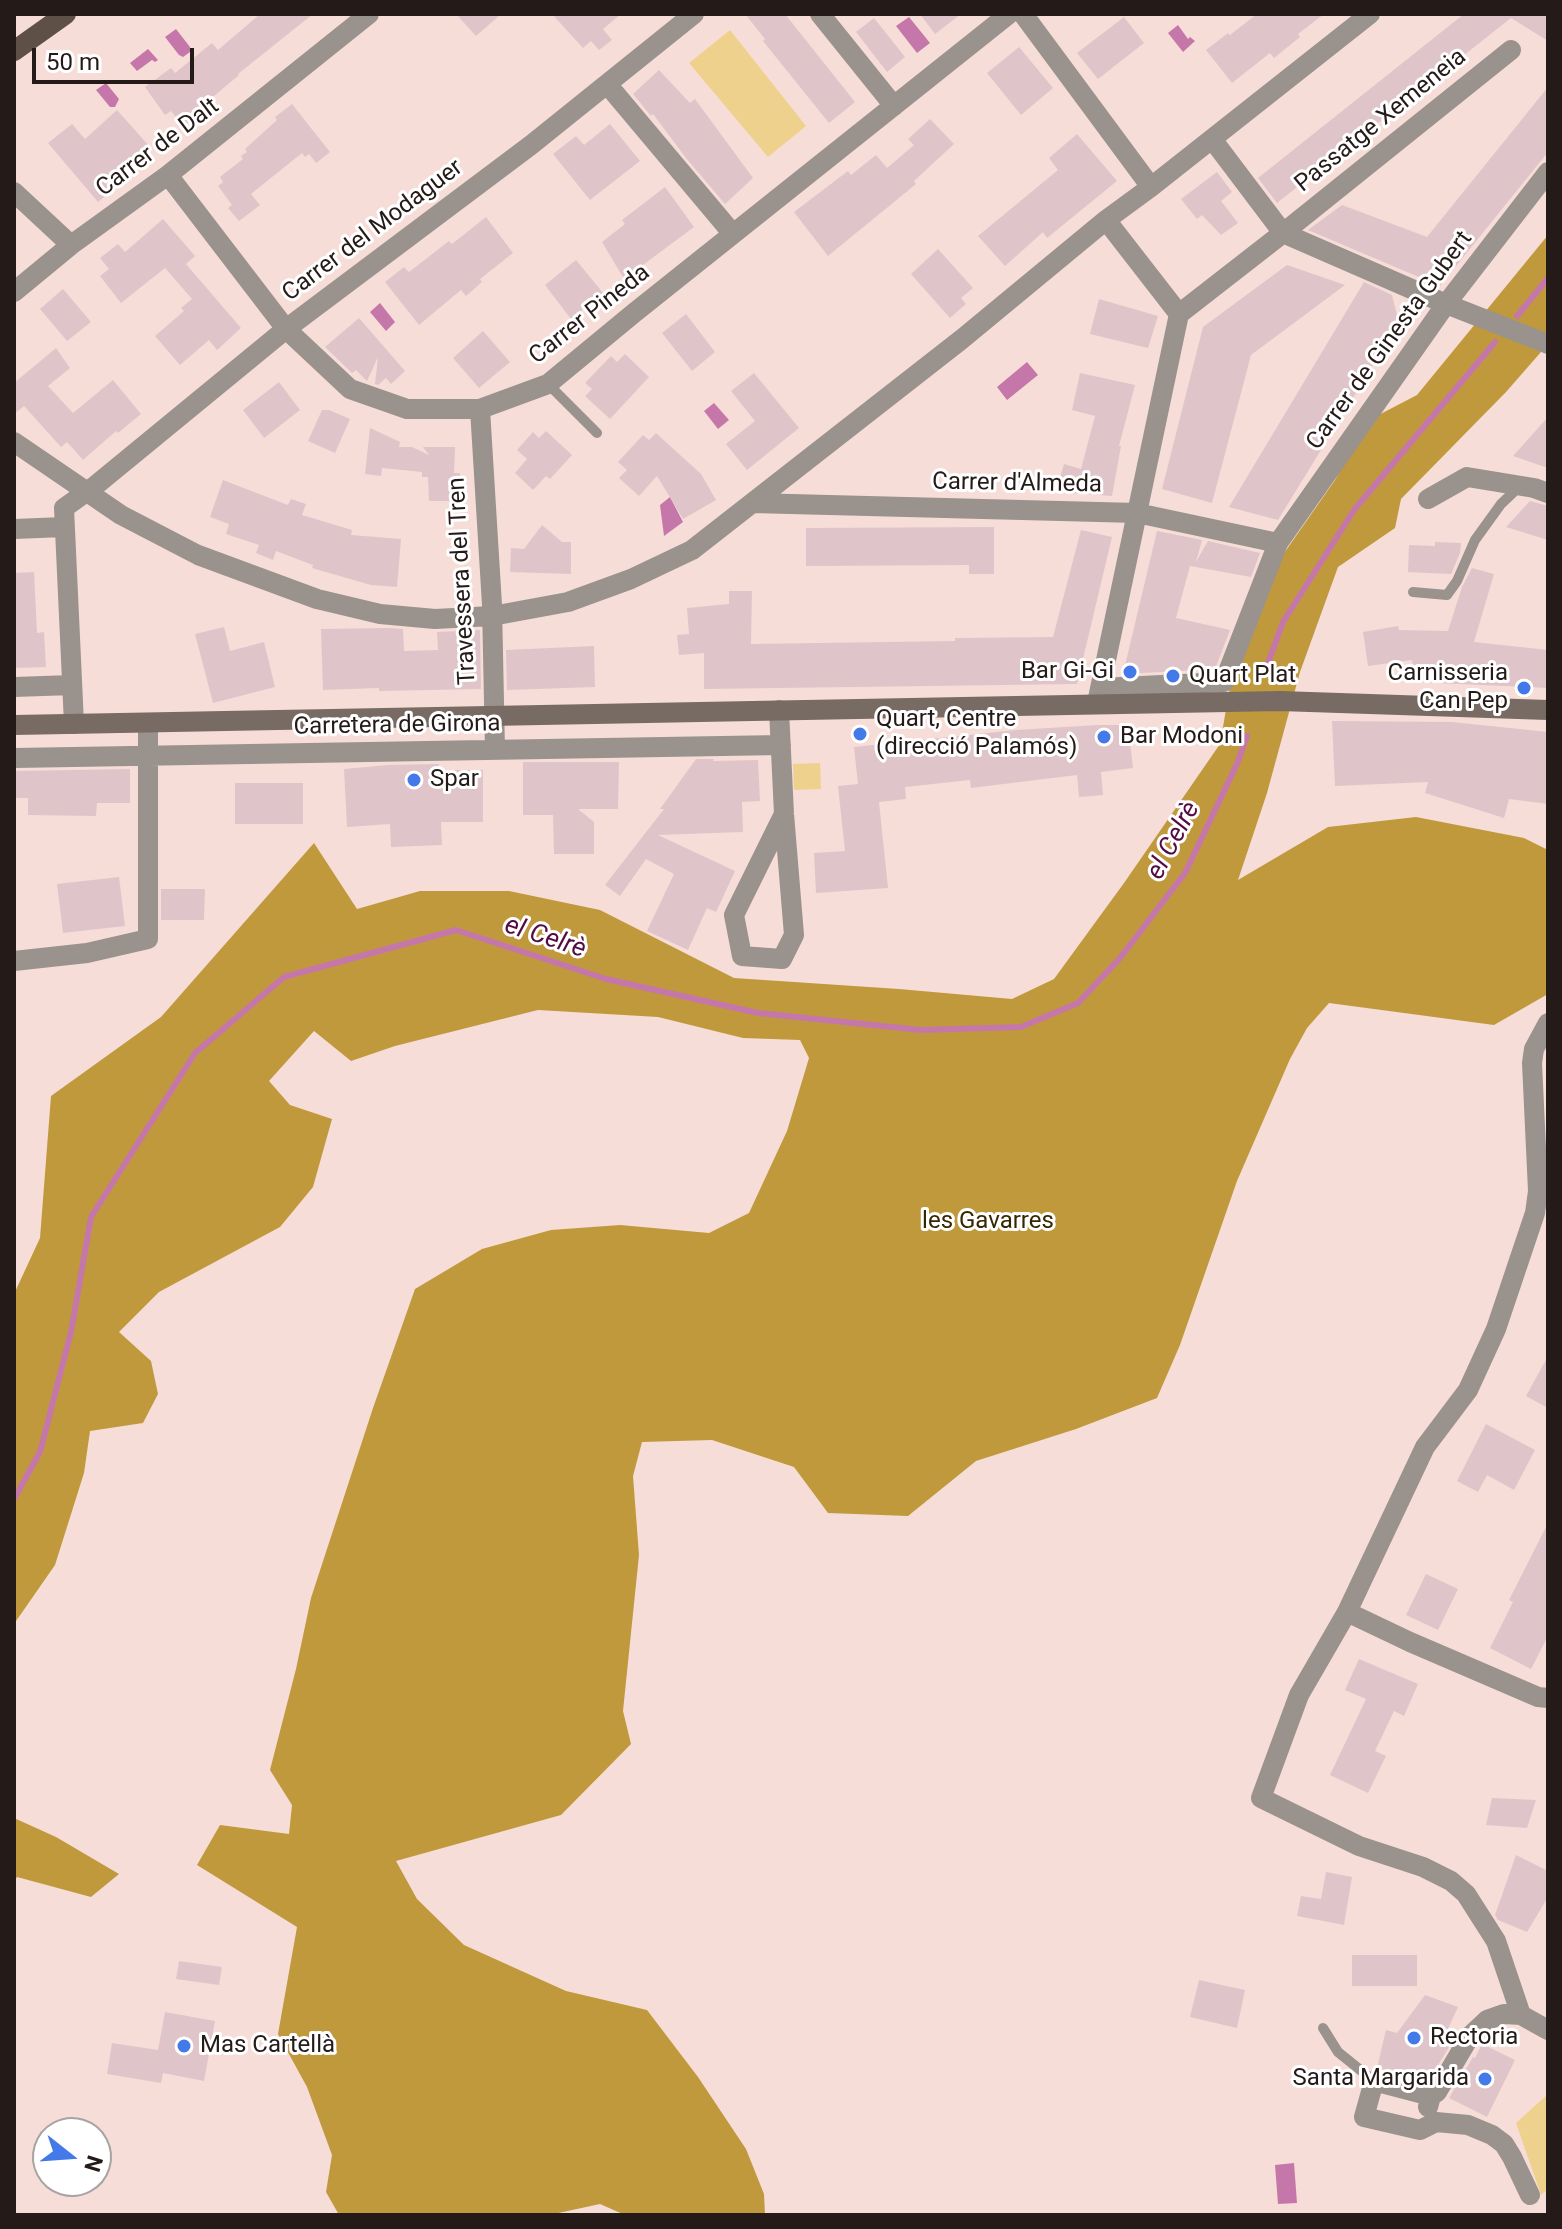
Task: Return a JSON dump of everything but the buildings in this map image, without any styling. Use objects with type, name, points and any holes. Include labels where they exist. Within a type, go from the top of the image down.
[{"type":"main road","points":[[14,51],[66,14]]},
{"type":"main road","points":[[14,725],[779,710],[1099,697],[1548,710]]},
{"type":"street","name":"Carrer de Dalt","points":[[14,292],[71,245],[168,175],[369,14]]},
{"type":"street","name":"Carrer del Modaguer","points":[[64,527],[64,508],[286,329],[531,145],[694,14]]},
{"type":"street","points":[[820,14],[894,106]]},
{"type":"street","name":"Carrer Pineda","points":[[168,175],[286,329],[350,389],[407,409],[480,409],[548,384],[1009,14]]},
{"type":"street","points":[[1023,14],[1151,187]]},
{"type":"street","points":[[14,442],[121,515],[198,555],[317,599],[380,614],[435,619],[492,616],[568,602],[631,579],[692,550],[1370,14]]},
{"type":"street","name":"Passatge Xemeneia","points":[[1179,314],[1511,50]]},
{"type":"street","points":[[607,84],[733,234]]},
{"type":"street","points":[[1212,139],[1283,233],[1446,304],[1548,344]]},
{"type":"street","name":"Carrer de Ginesta Gubert","points":[[1099,697],[1224,682],[1278,543],[1446,304],[1548,172]]},
{"type":"street","points":[[14,192],[71,245]]},
{"type":"street","points":[[1099,697],[1179,314],[1106,220]]},
{"type":"street","name":"Travessera del Tren","points":[[480,409],[492,616],[495,750]]},
{"type":"street","points":[[1428,499],[1467,477],[1548,493]]},
{"type":"street","name":"Carrer d'Almeda","points":[[752,503],[1137,513],[1278,543]]},
{"type":"street","points":[[14,529],[64,527],[74,724]]},
{"type":"street","points":[[14,687],[72,685]]},
{"type":"street","points":[[779,710],[794,935],[782,959],[742,956],[734,915],[784,814]]},
{"type":"street","points":[[14,961],[87,953],[148,939],[148,723]]},
{"type":"street","name":"Carretera de Girona","points":[[14,758],[781,745]]},
{"type":"street","points":[[1521,2015],[1496,1941],[1466,1894],[1451,1881],[1423,1867],[1359,1846],[1261,1798],[1299,1695],[1347,1612],[1425,1447],[1468,1390],[1542,1213],[1538,1191],[1532,1063],[1534,1049],[1548,1023]]},
{"type":"street","points":[[1347,1612],[1509,1685],[1548,1698]]},
{"type":"street","points":[[1420,2130],[1431,2096],[1437,2092],[1470,2036],[1487,2020],[1504,2014],[1521,2015],[1548,2030]]},
{"type":"street","points":[[1431,2096],[1374,2081],[1364,2117],[1420,2130],[1436,2122],[1468,2125],[1492,2135],[1504,2144],[1530,2195]]},
{"type":"lane","points":[[548,384],[597,433]]},
{"type":"lane","points":[[1413,592],[1447,595],[1457,581],[1475,540],[1501,504],[1520,486]]},
{"type":"lane","points":[[1323,2028],[1338,2052],[1374,2081]]},
{"type":"shaded area","points":[[909,17],[930,43],[917,53],[896,26]]},
{"type":"shaded area","points":[[1178,25],[1188,39],[1190,37],[1195,41],[1183,52],[1168,33]]},
{"type":"shaded area","points":[[176,29],[190,47],[190,52],[183,57],[165,37]]},
{"type":"shaded area","points":[[730,30],[806,126],[768,157],[689,63]]},
{"type":"shaded area","points":[[148,49],[158,60],[152,60],[137,71],[130,63]]},
{"type":"shaded area","points":[[106,83],[119,99],[115,107],[110,107],[96,90]]},
{"type":"shaded area","points":[[380,303],[395,322],[386,331],[370,312]]},
{"type":"shaded area","points":[[1027,362],[1038,375],[1007,400],[997,387]]},
{"type":"shaded area","points":[[714,403],[729,420],[718,429],[704,411]]},
{"type":"shaded area","points":[[670,497],[683,522],[664,536],[660,505]]},
{"type":"shaded area","points":[[820,763],[821,789],[794,790],[793,764]]},
{"type":"shaded area","points":[[1548,2094],[1548,2189],[1541,2195],[1516,2123]]},
{"type":"shaded area","points":[[1294,2163],[1297,2203],[1278,2204],[1275,2165]]},
{"type":"green space","name":"les Gavarres","points":[[1548,235],[1548,344],[1506,392],[1401,499],[1395,528],[1338,567],[1300,672],[1267,793],[1238,880],[1328,827],[1416,817],[1524,838],[1548,850],[1548,994],[1494,1025],[1329,1003],[1307,1028],[1290,1059],[1237,1181],[1180,1345],[1157,1398],[1076,1429],[976,1461],[908,1516],[828,1513],[794,1467],[712,1440],[642,1442],[633,1476],[639,1555],[623,1711],[631,1744],[561,1815],[396,1861],[417,1899],[464,1945],[566,1991],[647,2010],[698,2077],[746,2149],[764,2194],[765,2215],[625,2215],[600,2204],[549,2215],[339,2215],[326,2192],[332,2155],[307,2087],[278,2034],[297,1927],[197,1865],[220,1825],[289,1834],[292,1805],[270,1770],[311,1598],[415,1289],[482,1249],[551,1230],[620,1225],[709,1233],[749,1213],[787,1131],[809,1058],[800,1040],[743,1038],[658,1017],[538,1010],[395,1046],[351,1061],[314,1031],[269,1081],[290,1105],[332,1119],[313,1187],[280,1227],[159,1292],[119,1332],[151,1361],[158,1394],[143,1423],[90,1431],[84,1473],[55,1565],[14,1624],[14,1294],[40,1238],[51,1096],[161,1017],[314,843],[357,909],[420,891],[509,891],[600,910],[734,978],[1012,999],[1054,979],[1220,744],[1232,675],[1282,556],[1335,480],[1369,420],[1417,395]]},
{"type":"green space","points":[[14,1818],[56,1837],[119,1874],[91,1897],[17,1877],[14,1882]]},
{"type":"waterway","name":"el Celrè","points":[[1517,316],[1548,278]]},
{"type":"waterway","name":"el Celrè","points":[[1268,663],[1283,622],[1354,510],[1495,342]]},
{"type":"waterway","name":"el Celrè","points":[[14,1499],[40,1452],[71,1332],[91,1217],[195,1053],[284,977],[456,930],[606,979],[758,1013],[921,1030],[1021,1027],[1078,1003],[1120,958],[1185,873],[1237,764],[1247,736]]},
{"type":"place","name":"Bar Gi-Gi","points":[[1130,672]]},
{"type":"place","name":"Quart Plat","points":[[1173,676]]},
{"type":"place","name":"Carnisseria Can Pep","points":[[1524,688]]},
{"type":"place","name":"Quart, Centre (direcció Palamós)","points":[[860,734]]},
{"type":"place","name":"Bar Modoni","points":[[1104,737]]},
{"type":"place","name":"Spar","points":[[414,780]]},
{"type":"place","name":"Rectoria","points":[[1414,2038]]},
{"type":"place","name":"Mas Cartellà","points":[[184,2046]]},
{"type":"place","name":"Santa Margarida","points":[[1485,2079]]}]
